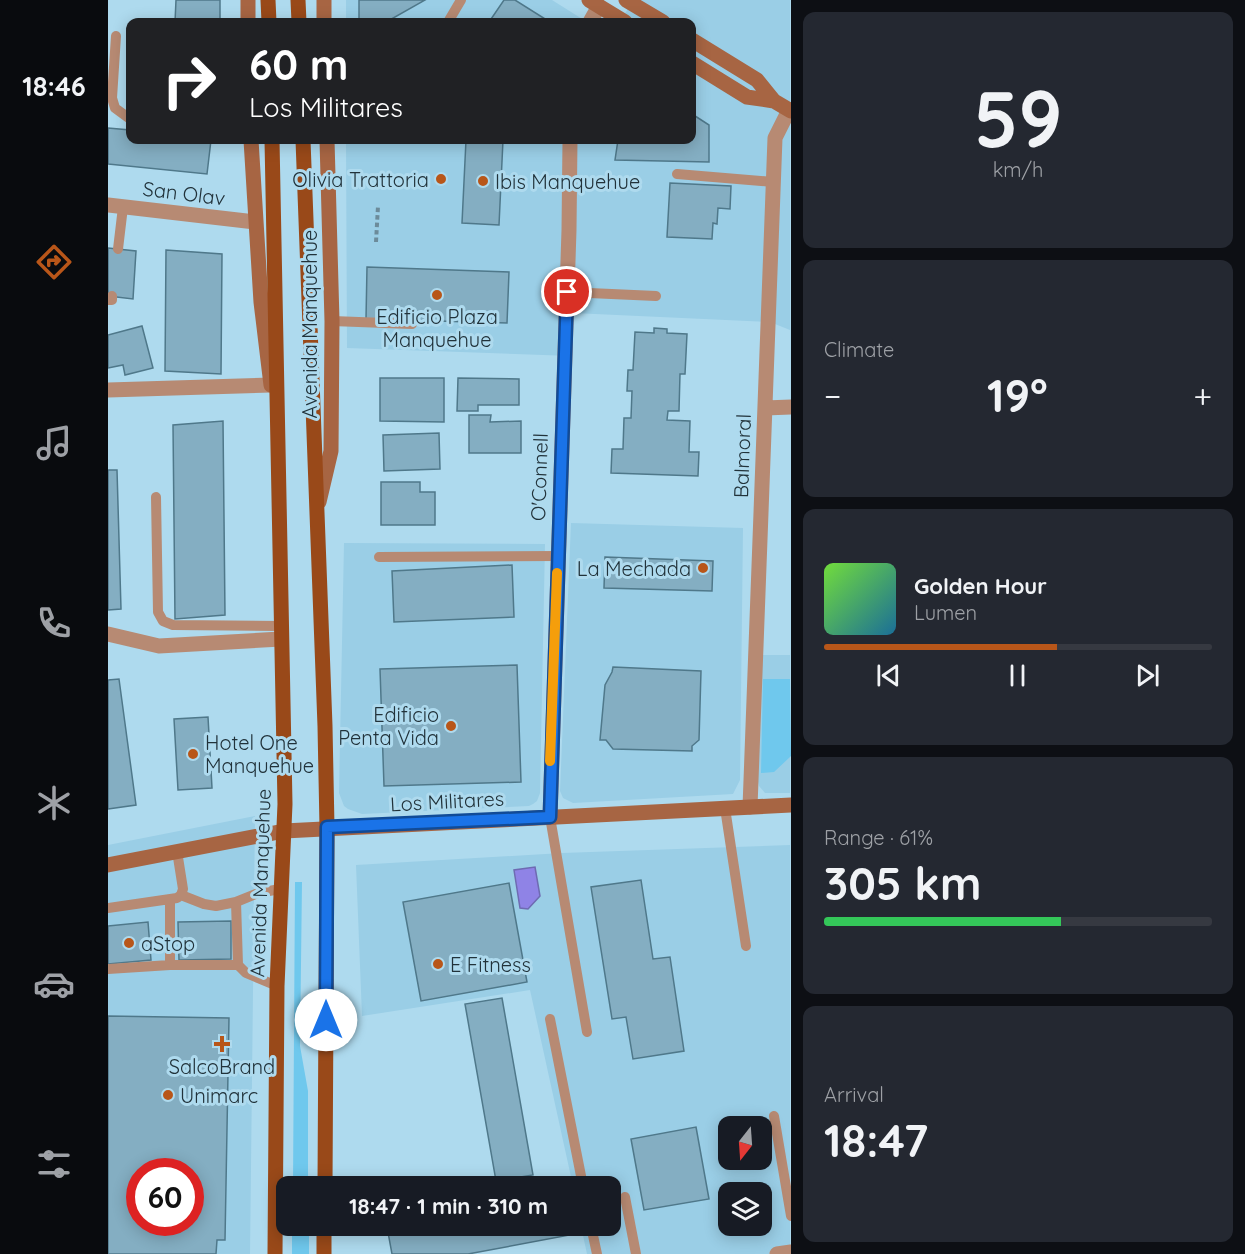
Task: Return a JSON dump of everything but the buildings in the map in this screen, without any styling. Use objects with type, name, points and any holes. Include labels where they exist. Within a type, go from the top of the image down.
[{"type":"main road","points":[[248,0],[248,18]]},
{"type":"main road","points":[[268,0],[269,18]]},
{"type":"main road","points":[[298,0],[298,18]]},
{"type":"main road","points":[[324,0],[324,18]]},
{"type":"main road","points":[[626,0],[656,18]]},
{"type":"main road","points":[[594,3],[618,18]]},
{"type":"main road","points":[[696,42],[757,80],[774,101],[790,111]]},
{"type":"main road","points":[[696,65],[747,97],[774,101]]},
{"type":"main road","name":"Avenida Manquehue","points":[[251,144],[261,302],[278,441]]},
{"type":"main road","name":"Avenida Manquehue","points":[[272,144],[284,831],[277,986],[275,1254]]},
{"type":"main road","name":"Avenida Manquehue","points":[[303,144],[318,507],[327,827],[325,1176]]},
{"type":"main road","name":"Avenida Manquehue","points":[[318,507],[331,451],[332,321],[327,144]]},
{"type":"main road","name":"Los Militares","points":[[108,865],[284,831],[327,827],[790,805]]},
{"type":"main road","points":[[324,1236],[324,1254]]},
{"type":"street","points":[[591,18],[594,3]]},
{"type":"street","name":"Balmoral","points":[[750,807],[775,138],[782,121],[790,111]]},
{"type":"street","name":"O'Connell","points":[[550,817],[570,144]]},
{"type":"street","name":"San Olav","points":[[115,206],[255,222]]},
{"type":"street","points":[[108,390],[271,385]]},
{"type":"street","points":[[765,408],[790,406]]},
{"type":"street","points":[[108,634],[159,646],[281,633]]},
{"type":"street","points":[[777,1254],[790,1252]]},
{"type":"lane","points":[[450,18],[461,0]]},
{"type":"lane","points":[[116,36],[112,98],[115,108],[126,116]]},
{"type":"lane","points":[[677,174],[773,182]]},
{"type":"lane","points":[[115,206],[118,249]]},
{"type":"lane","points":[[567,292],[656,296]]},
{"type":"lane","points":[[332,321],[412,324]]},
{"type":"lane","points":[[156,497],[158,612],[163,621],[173,625],[281,633]]},
{"type":"lane","points":[[379,557],[557,556]]},
{"type":"lane","points":[[724,808],[746,946]]},
{"type":"lane","points":[[550,817],[587,1032]]},
{"type":"lane","points":[[177,851],[182,895]]},
{"type":"lane","points":[[108,908],[170,899],[182,895],[216,906],[236,902],[246,896],[280,889]]},
{"type":"lane","points":[[170,899],[170,965]]},
{"type":"lane","points":[[236,902],[238,965],[246,974],[277,986]]},
{"type":"lane","points":[[108,969],[170,965],[238,965]]},
{"type":"lane","points":[[550,1019],[581,1176]]},
{"type":"lane","points":[[774,1116],[790,1216]]},
{"type":"lane","points":[[625,1197],[636,1254]]},
{"type":"lane","points":[[593,1236],[597,1254]]},
{"type":"path","points":[[376,242],[378,206]]},
{"type":"shaded area","points":[[346,0],[552,0],[581,18],[346,18]]},
{"type":"shaded area","points":[[633,0],[790,0],[790,330],[770,322],[573,313],[571,356],[347,348],[346,144],[696,144],[696,18],[622,18]]},
{"type":"shaded area","points":[[571,523],[743,528],[740,780],[733,794],[573,803],[563,798],[560,791]]},
{"type":"shaded area","points":[[344,543],[545,544],[540,793],[533,804],[362,814],[344,806],[339,793]]},
{"type":"shaded area","points":[[760,655],[790,655],[790,793],[765,793],[759,786],[757,778]]},
{"type":"shaded area","points":[[763,679],[790,679],[791,756],[774,772],[761,773]]},
{"type":"shaded area","points":[[255,816],[250,1254],[108,1254],[108,845]]},
{"type":"shaded area","points":[[790,845],[790,1254],[587,1254],[583,1236],[621,1236],[621,1176],[571,1176],[530,990],[362,1016],[356,865],[562,853]]},
{"type":"shaded area","points":[[535,867],[540,896],[528,909],[520,908],[514,870]]},
{"type":"shaded area","points":[[295,882],[302,882],[300,1046],[308,1091],[308,1176],[293,1176]]},
{"type":"shaded area","points":[[292,1236],[309,1236],[309,1254],[292,1254]]},
{"type":"slow traffic","points":[[550,761],[557,573]]},
{"type":"place","name":"Olivia Trattoria","points":[[441,179]]},
{"type":"place","name":"Ibis Manquehue","points":[[483,181]]},
{"type":"place","name":"Edificio Plaza Manquehue","points":[[437,295]]},
{"type":"place","name":"La Mechada","points":[[703,568]]},
{"type":"place","name":"Edificio Penta Vida","points":[[451,726]]},
{"type":"place","name":"Hotel One Manquehue","points":[[193,754]]},
{"type":"place","name":"aStop","points":[[129,943]]},
{"type":"place","name":"E Fitness","points":[[438,964]]},
{"type":"place","name":"SalcoBrand","points":[[222,1044]]},
{"type":"place","name":"Unimarc","points":[[168,1095]]},
{"type":"route","points":[[326,1020],[327,827],[550,817],[549,786],[567,292]]}]
